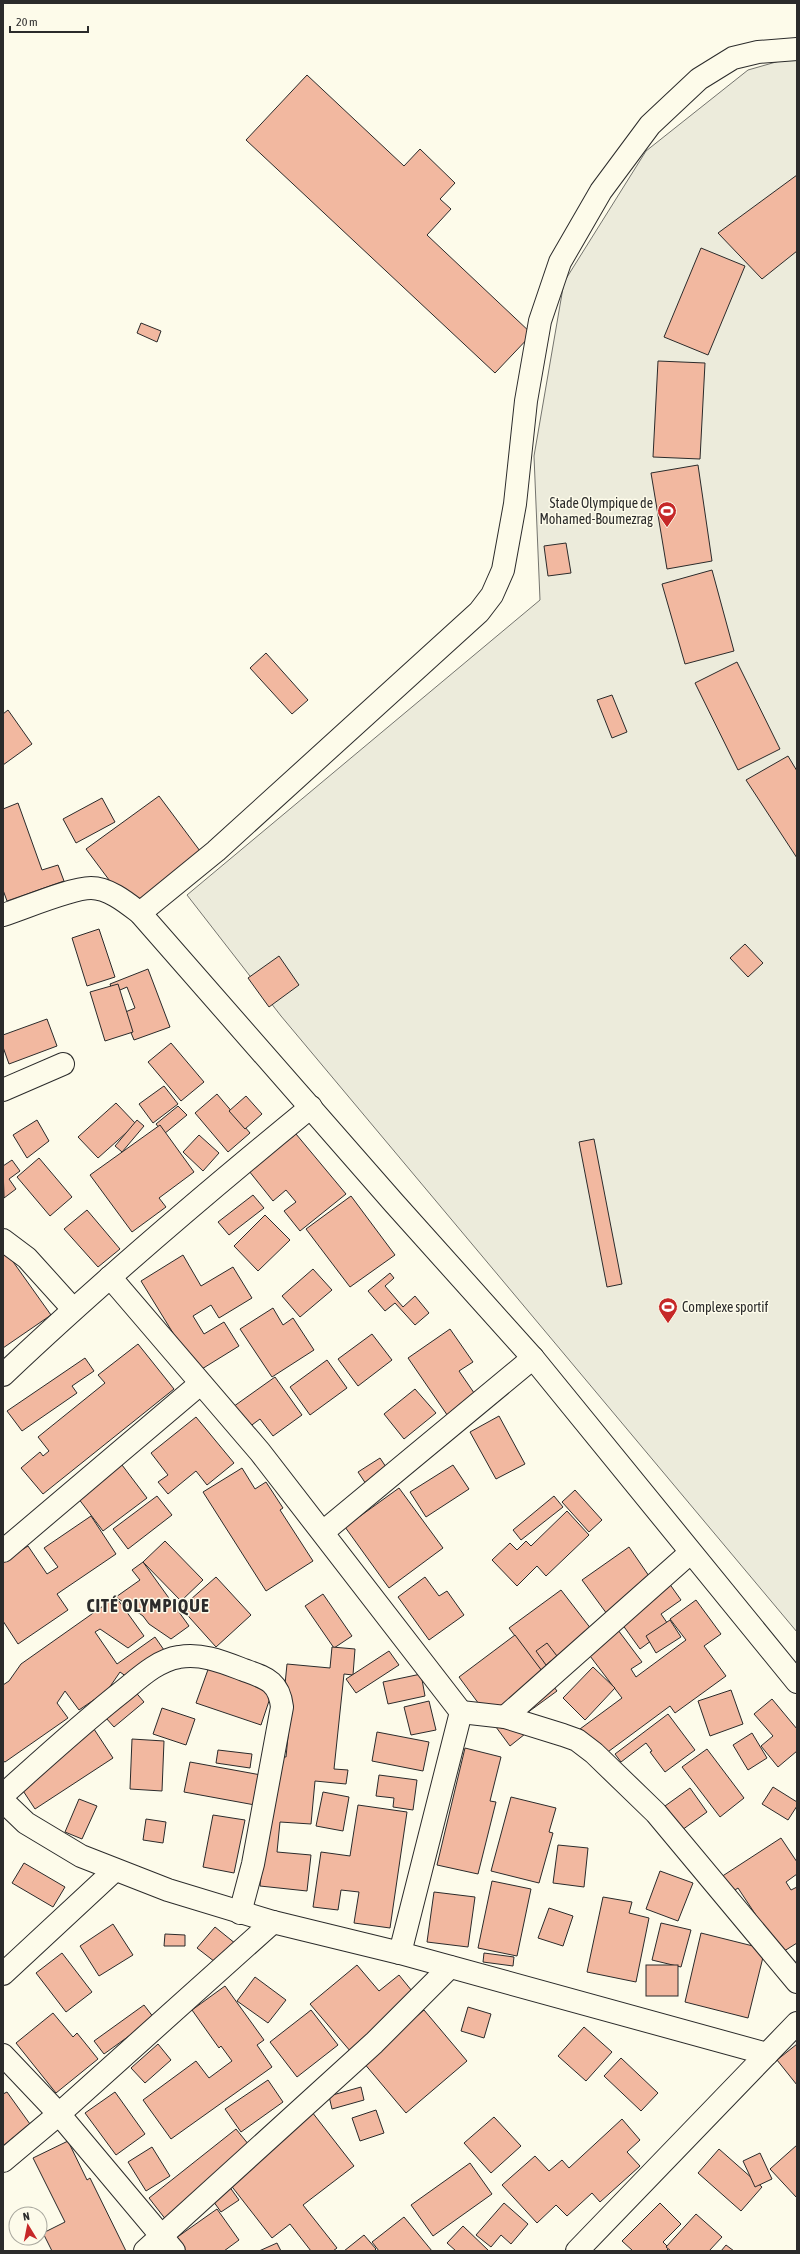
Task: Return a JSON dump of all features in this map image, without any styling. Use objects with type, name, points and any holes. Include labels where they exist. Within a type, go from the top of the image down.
[{"type":"street","points":[[140,913],[216,851],[479,612],[492,595],[503,570],[515,504],[526,400],[540,321],[560,262],[601,191],[650,126],[699,79],[733,58],[758,52],[797,49]]},
{"type":"street","points":[[3,915],[69,893],[92,888],[104,891],[140,913],[533,1358],[690,1553],[797,1682]]},
{"type":"street","points":[[3,1090],[63,1064]]},
{"type":"street","points":[[3,1375],[73,1309],[222,1180],[311,1107]]},
{"type":"street","points":[[3,1240],[27,1258],[73,1309]]},
{"type":"street","points":[[110,1277],[200,1384],[260,1452],[461,1712],[505,1717],[578,1740],[594,1753],[656,1814],[797,1982]]},
{"type":"street","points":[[323,1532],[533,1358]]},
{"type":"street","points":[[3,1551],[200,1384]]},
{"type":"street","points":[[505,1717],[690,1553]]},
{"type":"street","points":[[3,1795],[84,1722],[162,1663],[178,1657],[196,1656],[213,1659],[265,1678],[276,1687],[282,1707],[253,1864],[240,1913]]},
{"type":"street","points":[[400,1953],[461,1712]]},
{"type":"street","points":[[3,1801],[26,1823],[81,1856],[168,1890],[240,1913],[400,1953],[767,2054]]},
{"type":"street","points":[[3,1974],[115,1870]]},
{"type":"street","points":[[3,2161],[59,2114],[273,1922]]},
{"type":"street","points":[[145,2251],[168,2244],[374,2044],[450,1967]]},
{"type":"street","points":[[577,2251],[797,2023]]},
{"type":"street","points":[[3,2055],[59,2114],[168,2244]]},
{"type":"shaded area","points":[[797,56],[797,1632],[281,1016],[187,895],[540,600],[534,456],[564,282],[646,151],[748,70]]},
{"type":"building","points":[[307,75],[404,166],[420,149],[455,183],[440,199],[451,209],[427,235],[532,334],[495,373],[246,140]]},
{"type":"building","points":[[797,175],[797,251],[762,279],[718,233]]},
{"type":"building","points":[[701,248],[745,266],[708,355],[664,337]]},
{"type":"building","points":[[141,323],[161,331],[157,342],[137,333]]},
{"type":"building","points":[[658,361],[705,363],[700,459],[653,457]]},
{"type":"building","points":[[698,465],[712,561],[667,569],[651,473]]},
{"type":"building","points":[[566,543],[571,573],[548,576],[544,546]]},
{"type":"building","points":[[712,570],[734,651],[685,664],[662,584]]},
{"type":"building","points":[[266,653],[308,700],[292,714],[250,668]]},
{"type":"building","points":[[737,662],[780,749],[738,770],[695,683]]},
{"type":"building","points":[[612,695],[627,732],[612,738],[597,700]]},
{"type":"building","points":[[8,710],[32,744],[3,765],[3,714]]},
{"type":"building","points":[[788,756],[797,771],[797,858],[746,780]]},
{"type":"building","points":[[159,796],[203,855],[130,908],[86,849]]},
{"type":"building","points":[[102,798],[115,822],[76,843],[63,819]]},
{"type":"building","points":[[18,803],[42,870],[58,865],[64,881],[7,901],[3,890],[3,809]]},
{"type":"building","points":[[99,929],[115,977],[87,986],[72,938]]},
{"type":"building","points":[[745,944],[763,963],[748,977],[730,958]]},
{"type":"building","points":[[279,956],[299,985],[269,1007],[248,978]]},
{"type":"building","points":[[148,969],[170,1027],[134,1040],[123,1013],[135,1008],[127,987],[113,993],[110,984]]},
{"type":"building","points":[[118,984],[133,1032],[105,1041],[90,992]]},
{"type":"building","points":[[47,1019],[57,1046],[9,1064],[3,1047],[3,1035]]},
{"type":"building","points":[[171,1043],[204,1082],[181,1101],[148,1062]]},
{"type":"building","points":[[164,1086],[178,1104],[153,1123],[139,1104]]},
{"type":"building","points":[[217,1094],[250,1133],[228,1152],[195,1113]]},
{"type":"building","points":[[246,1096],[262,1114],[245,1129],[229,1111]]},
{"type":"building","points":[[116,1103],[136,1124],[98,1158],[78,1137]]},
{"type":"building","points":[[178,1106],[187,1115],[164,1134],[156,1124]]},
{"type":"building","points":[[37,1120],[49,1141],[27,1158],[13,1135]]},
{"type":"building","points":[[137,1120],[144,1126],[122,1152],[115,1146]]},
{"type":"building","points":[[160,1125],[194,1172],[159,1198],[166,1207],[132,1232],[90,1175]]},
{"type":"building","points":[[296,1134],[346,1194],[300,1231],[284,1211],[296,1202],[286,1190],[273,1201],[249,1171]]},
{"type":"building","points":[[199,1135],[219,1153],[203,1171],[183,1152]]},
{"type":"building","points":[[594,1139],[622,1284],[607,1287],[579,1142]]},
{"type":"building","points":[[39,1158],[72,1197],[50,1216],[17,1177]]},
{"type":"building","points":[[12,1160],[20,1171],[9,1179],[16,1189],[4,1198],[3,1166]]},
{"type":"building","points":[[253,1195],[264,1208],[229,1235],[218,1222]]},
{"type":"building","points":[[351,1196],[395,1255],[350,1287],[306,1229]]},
{"type":"building","points":[[87,1210],[120,1249],[98,1267],[64,1229]]},
{"type":"building","points":[[265,1215],[290,1240],[258,1271],[234,1246]]},
{"type":"building","points":[[4,1249],[51,1315],[3,1348],[3,1250]]},
{"type":"building","points":[[183,1255],[201,1286],[233,1267],[252,1298],[219,1318],[211,1305],[193,1316],[204,1334],[224,1322],[239,1346],[197,1372],[141,1281]]},
{"type":"building","points":[[313,1269],[332,1290],[300,1317],[282,1296]]},
{"type":"building","points":[[390,1273],[394,1278],[385,1286],[403,1307],[415,1296],[429,1313],[415,1325],[395,1303],[385,1311],[368,1291]]},
{"type":"building","points":[[273,1308],[283,1325],[293,1318],[314,1350],[272,1377],[240,1329]]},
{"type":"building","points":[[450,1329],[473,1362],[459,1371],[481,1403],[452,1422],[408,1358]]},
{"type":"building","points":[[372,1334],[392,1360],[358,1386],[338,1359]]},
{"type":"building","points":[[138,1344],[174,1389],[43,1494],[21,1468],[40,1452],[43,1456],[49,1451],[38,1437],[105,1383],[98,1375]]},
{"type":"building","points":[[85,1358],[94,1371],[72,1386],[77,1393],[22,1431],[7,1411]]},
{"type":"building","points":[[327,1360],[347,1388],[310,1415],[290,1387]]},
{"type":"building","points":[[275,1377],[302,1415],[273,1436],[260,1419],[245,1430],[230,1409]]},
{"type":"building","points":[[415,1389],[436,1413],[404,1439],[384,1414]]},
{"type":"building","points":[[499,1416],[525,1464],[496,1479],[470,1432]]},
{"type":"building","points":[[196,1417],[234,1463],[207,1485],[196,1471],[168,1494],[158,1482],[168,1475],[151,1453]]},
{"type":"building","points":[[380,1458],[388,1470],[366,1484],[358,1472]]},
{"type":"building","points":[[119,1461],[147,1498],[103,1531],[75,1494]]},
{"type":"building","points":[[453,1465],[469,1489],[426,1517],[410,1492]]},
{"type":"building","points":[[242,1468],[255,1489],[266,1482],[283,1508],[280,1510],[313,1561],[266,1591],[203,1492]]},
{"type":"building","points":[[399,1488],[443,1548],[389,1588],[345,1527]]},
{"type":"building","points":[[575,1490],[602,1520],[589,1532],[562,1502]]},
{"type":"building","points":[[157,1496],[172,1515],[128,1549],[113,1529]]},
{"type":"building","points":[[554,1496],[563,1507],[521,1540],[513,1530]]},
{"type":"building","points":[[567,1511],[589,1535],[546,1576],[537,1566],[517,1586],[492,1560],[510,1543],[517,1550],[526,1541],[531,1546]]},
{"type":"building","points":[[91,1516],[116,1554],[57,1594],[68,1610],[18,1644],[3,1621],[3,1562],[28,1546],[47,1574],[58,1567],[44,1548]]},
{"type":"building","points":[[165,1541],[203,1580],[181,1601],[143,1562]]},
{"type":"building","points":[[629,1547],[649,1576],[659,1569],[681,1600],[661,1614],[670,1627],[640,1649],[612,1610],[607,1614],[582,1580]]},
{"type":"building","points":[[143,1562],[189,1626],[171,1639],[149,1624],[143,1616],[116,1597],[144,1636],[128,1648],[100,1629],[95,1632],[117,1664],[155,1637],[164,1650],[127,1677],[120,1672],[107,1691],[79,1710],[65,1691],[57,1703],[68,1718],[5,1762],[3,1761],[3,1685],[9,1681],[21,1664],[140,1580],[132,1570]]},
{"type":"building","points":[[216,1577],[251,1615],[216,1647],[181,1608]]},
{"type":"building","points":[[425,1577],[439,1596],[447,1591],[464,1615],[429,1640],[398,1597]]},
{"type":"building","points":[[561,1590],[595,1634],[543,1673],[509,1628]]},
{"type":"building","points":[[323,1594],[352,1636],[334,1648],[305,1606]]},
{"type":"building","points":[[696,1600],[721,1634],[704,1646],[726,1676],[675,1713],[670,1706],[601,1757],[580,1729],[622,1698],[587,1652],[618,1630],[642,1662],[631,1669],[636,1677],[686,1640],[670,1619]]},
{"type":"building","points":[[670,1620],[681,1637],[656,1653],[646,1636]]},
{"type":"building","points":[[515,1635],[557,1691],[516,1721],[525,1734],[510,1746],[459,1677]]},
{"type":"building","points":[[547,1643],[557,1656],[546,1665],[536,1651]]},
{"type":"building","points":[[332,1647],[355,1649],[353,1675],[344,1674],[334,1769],[348,1770],[346,1784],[315,1781],[311,1824],[280,1822],[277,1852],[311,1855],[307,1891],[260,1886],[273,1756],[286,1757],[289,1726],[281,1725],[287,1664],[330,1668]]},
{"type":"building","points":[[389,1651],[399,1665],[356,1693],[346,1679]]},
{"type":"building","points":[[210,1664],[274,1686],[261,1725],[196,1703]]},
{"type":"building","points":[[593,1667],[615,1688],[585,1720],[563,1698]]},
{"type":"building","points":[[421,1674],[425,1696],[388,1704],[383,1682]]},
{"type":"building","points":[[127,1682],[144,1702],[114,1727],[106,1718]]},
{"type":"building","points":[[731,1690],[743,1724],[710,1736],[698,1701]]},
{"type":"building","points":[[772,1699],[797,1729],[797,1751],[778,1767],[761,1746],[773,1736],[754,1714]]},
{"type":"building","points":[[429,1701],[436,1730],[411,1735],[404,1707]]},
{"type":"building","points":[[162,1708],[195,1719],[186,1745],[153,1734]]},
{"type":"building","points":[[668,1714],[695,1750],[665,1772],[650,1752],[652,1751],[646,1743],[621,1762],[615,1754]]},
{"type":"building","points":[[90,1723],[113,1758],[35,1809],[12,1774]]},
{"type":"building","points":[[377,1732],[429,1742],[423,1771],[372,1761]]},
{"type":"building","points":[[752,1733],[767,1758],[748,1770],[733,1745]]},
{"type":"building","points":[[132,1739],[164,1741],[162,1791],[130,1789]]},
{"type":"building","points":[[465,1748],[501,1757],[490,1801],[496,1802],[478,1874],[437,1865]]},
{"type":"building","points":[[707,1749],[744,1798],[720,1817],[682,1767]]},
{"type":"building","points":[[218,1750],[252,1754],[250,1768],[216,1763]]},
{"type":"building","points":[[190,1762],[261,1775],[255,1805],[184,1792]]},
{"type":"building","points":[[379,1775],[417,1780],[413,1810],[393,1807],[394,1798],[376,1796]]},
{"type":"building","points":[[773,1787],[797,1802],[797,1806],[788,1820],[762,1804]]},
{"type":"building","points":[[690,1788],[707,1812],[682,1830],[665,1806]]},
{"type":"building","points":[[323,1792],[349,1797],[343,1831],[316,1826]]},
{"type":"building","points":[[511,1797],[556,1808],[549,1832],[553,1833],[539,1883],[491,1871]]},
{"type":"building","points":[[79,1799],[97,1806],[82,1839],[65,1832]]},
{"type":"building","points":[[358,1805],[407,1812],[390,1928],[354,1923],[359,1892],[341,1890],[338,1910],[313,1907],[321,1852],[350,1856]]},
{"type":"building","points":[[213,1815],[245,1820],[234,1873],[203,1867]]},
{"type":"building","points":[[146,1819],[166,1822],[163,1843],[143,1840]]},
{"type":"building","points":[[781,1838],[797,1862],[797,1874],[786,1882],[791,1890],[797,1887],[797,1943],[781,1953],[738,1888],[732,1892],[721,1877]]},
{"type":"building","points":[[558,1845],[588,1848],[584,1887],[553,1883]]},
{"type":"building","points":[[24,1863],[65,1887],[53,1907],[12,1883]]},
{"type":"building","points":[[660,1871],[693,1883],[678,1921],[646,1909]]},
{"type":"building","points":[[492,1881],[531,1889],[517,1956],[478,1948]]},
{"type":"building","points":[[434,1892],[475,1897],[468,1947],[427,1942]]},
{"type":"building","points":[[603,1897],[632,1902],[629,1913],[649,1918],[636,1982],[587,1972]]},
{"type":"building","points":[[549,1908],[573,1916],[563,1946],[538,1938]]},
{"type":"building","points":[[661,1923],[691,1930],[681,1967],[652,1960]]},
{"type":"building","points":[[113,1924],[133,1955],[99,1976],[80,1946]]},
{"type":"building","points":[[215,1927],[236,1944],[219,1965],[197,1948]]},
{"type":"building","points":[[701,1933],[765,1949],[748,2018],[685,2002]]},
{"type":"building","points":[[165,1934],[185,1935],[185,1946],[164,1946]]},
{"type":"building","points":[[62,1953],[92,1992],[66,2012],[36,1973]]},
{"type":"building","points":[[484,1953],[514,1957],[513,1966],[483,1962]]},
{"type":"building","points":[[357,1965],[379,1991],[399,1975],[416,1996],[351,2052],[310,2004]]},
{"type":"building","points":[[646,1965],[678,1965],[678,1996],[646,1996]]},
{"type":"building","points":[[255,1977],[286,2000],[268,2023],[237,2001]]},
{"type":"building","points":[[225,1986],[264,2040],[257,2045],[272,2067],[171,2139],[143,2100],[196,2061],[209,2078],[232,2061],[221,2046],[219,2048],[192,2010]]},
{"type":"building","points":[[144,2005],[154,2018],[104,2054],[94,2041]]},
{"type":"building","points":[[468,2007],[491,2014],[484,2038],[461,2031]]},
{"type":"building","points":[[311,2010],[338,2045],[297,2077],[270,2042]]},
{"type":"building","points":[[424,2010],[467,2061],[406,2113],[363,2062]]},
{"type":"building","points":[[53,2013],[73,2037],[77,2033],[98,2059],[56,2093],[16,2043]]},
{"type":"building","points":[[584,2027],[612,2052],[586,2081],[558,2056]]},
{"type":"building","points":[[158,2044],[171,2060],[145,2083],[131,2068]]},
{"type":"building","points":[[797,2044],[797,2085],[777,2060]]},
{"type":"building","points":[[621,2058],[658,2093],[641,2111],[604,2076]]},
{"type":"building","points":[[268,2080],[283,2102],[241,2132],[225,2109]]},
{"type":"building","points":[[361,2087],[364,2100],[332,2109],[329,2096]]},
{"type":"building","points":[[7,2092],[35,2131],[3,2153],[3,2094]]},
{"type":"building","points":[[115,2092],[145,2134],[116,2155],[85,2113]]},
{"type":"building","points":[[376,2110],[384,2133],[360,2141],[352,2118]]},
{"type":"building","points":[[312,2112],[354,2166],[303,2205],[337,2248],[333,2251],[311,2251],[290,2224],[272,2238],[226,2179]]},
{"type":"building","points":[[494,2117],[521,2146],[491,2173],[464,2143]]},
{"type":"building","points":[[622,2119],[640,2140],[627,2152],[640,2166],[600,2202],[592,2193],[567,2216],[556,2205],[537,2223],[502,2185],[535,2156],[549,2171],[562,2160],[569,2168]]},
{"type":"building","points":[[236,2129],[258,2156],[170,2225],[149,2198]]},
{"type":"building","points":[[68,2141],[87,2180],[90,2178],[126,2251],[52,2251],[48,2243],[48,2230],[65,2222],[33,2158]]},
{"type":"building","points":[[797,2145],[797,2198],[770,2169]]},
{"type":"building","points":[[152,2147],[170,2176],[146,2191],[128,2162]]},
{"type":"building","points":[[719,2149],[762,2187],[741,2211],[698,2173]]},
{"type":"building","points":[[760,2153],[772,2179],[755,2187],[743,2161]]},
{"type":"building","points":[[470,2163],[492,2194],[433,2236],[411,2205]]},
{"type":"building","points":[[229,2186],[239,2200],[221,2212],[211,2198]]},
{"type":"building","points":[[504,2203],[528,2224],[511,2244],[501,2235],[491,2247],[476,2235]]},
{"type":"building","points":[[660,2203],[681,2224],[663,2242],[669,2248],[666,2251],[633,2251],[622,2241]]},
{"type":"building","points":[[217,2209],[239,2240],[224,2251],[185,2251],[176,2238]]},
{"type":"building","points":[[696,2214],[722,2237],[709,2251],[671,2251],[666,2247]]},
{"type":"building","points":[[404,2217],[432,2251],[379,2251],[372,2242]]},
{"type":"building","points":[[463,2226],[489,2251],[456,2251],[447,2243]]},
{"type":"building","points":[[364,2235],[376,2249],[374,2251],[344,2251]]},
{"type":"building","points":[[277,2243],[281,2251],[259,2251]]},
{"type":"building","points":[[726,2245],[734,2251],[721,2251]]},
{"type":"place","name":"Stade Olympique de Mohamed-Boumezrag","points":[[667,528]]},
{"type":"place","name":"Complexe sportif","points":[[668,1324]]},
{"type":"district","name":"CITÉ OLYMPIQUE","points":[[148,1606]]}]
